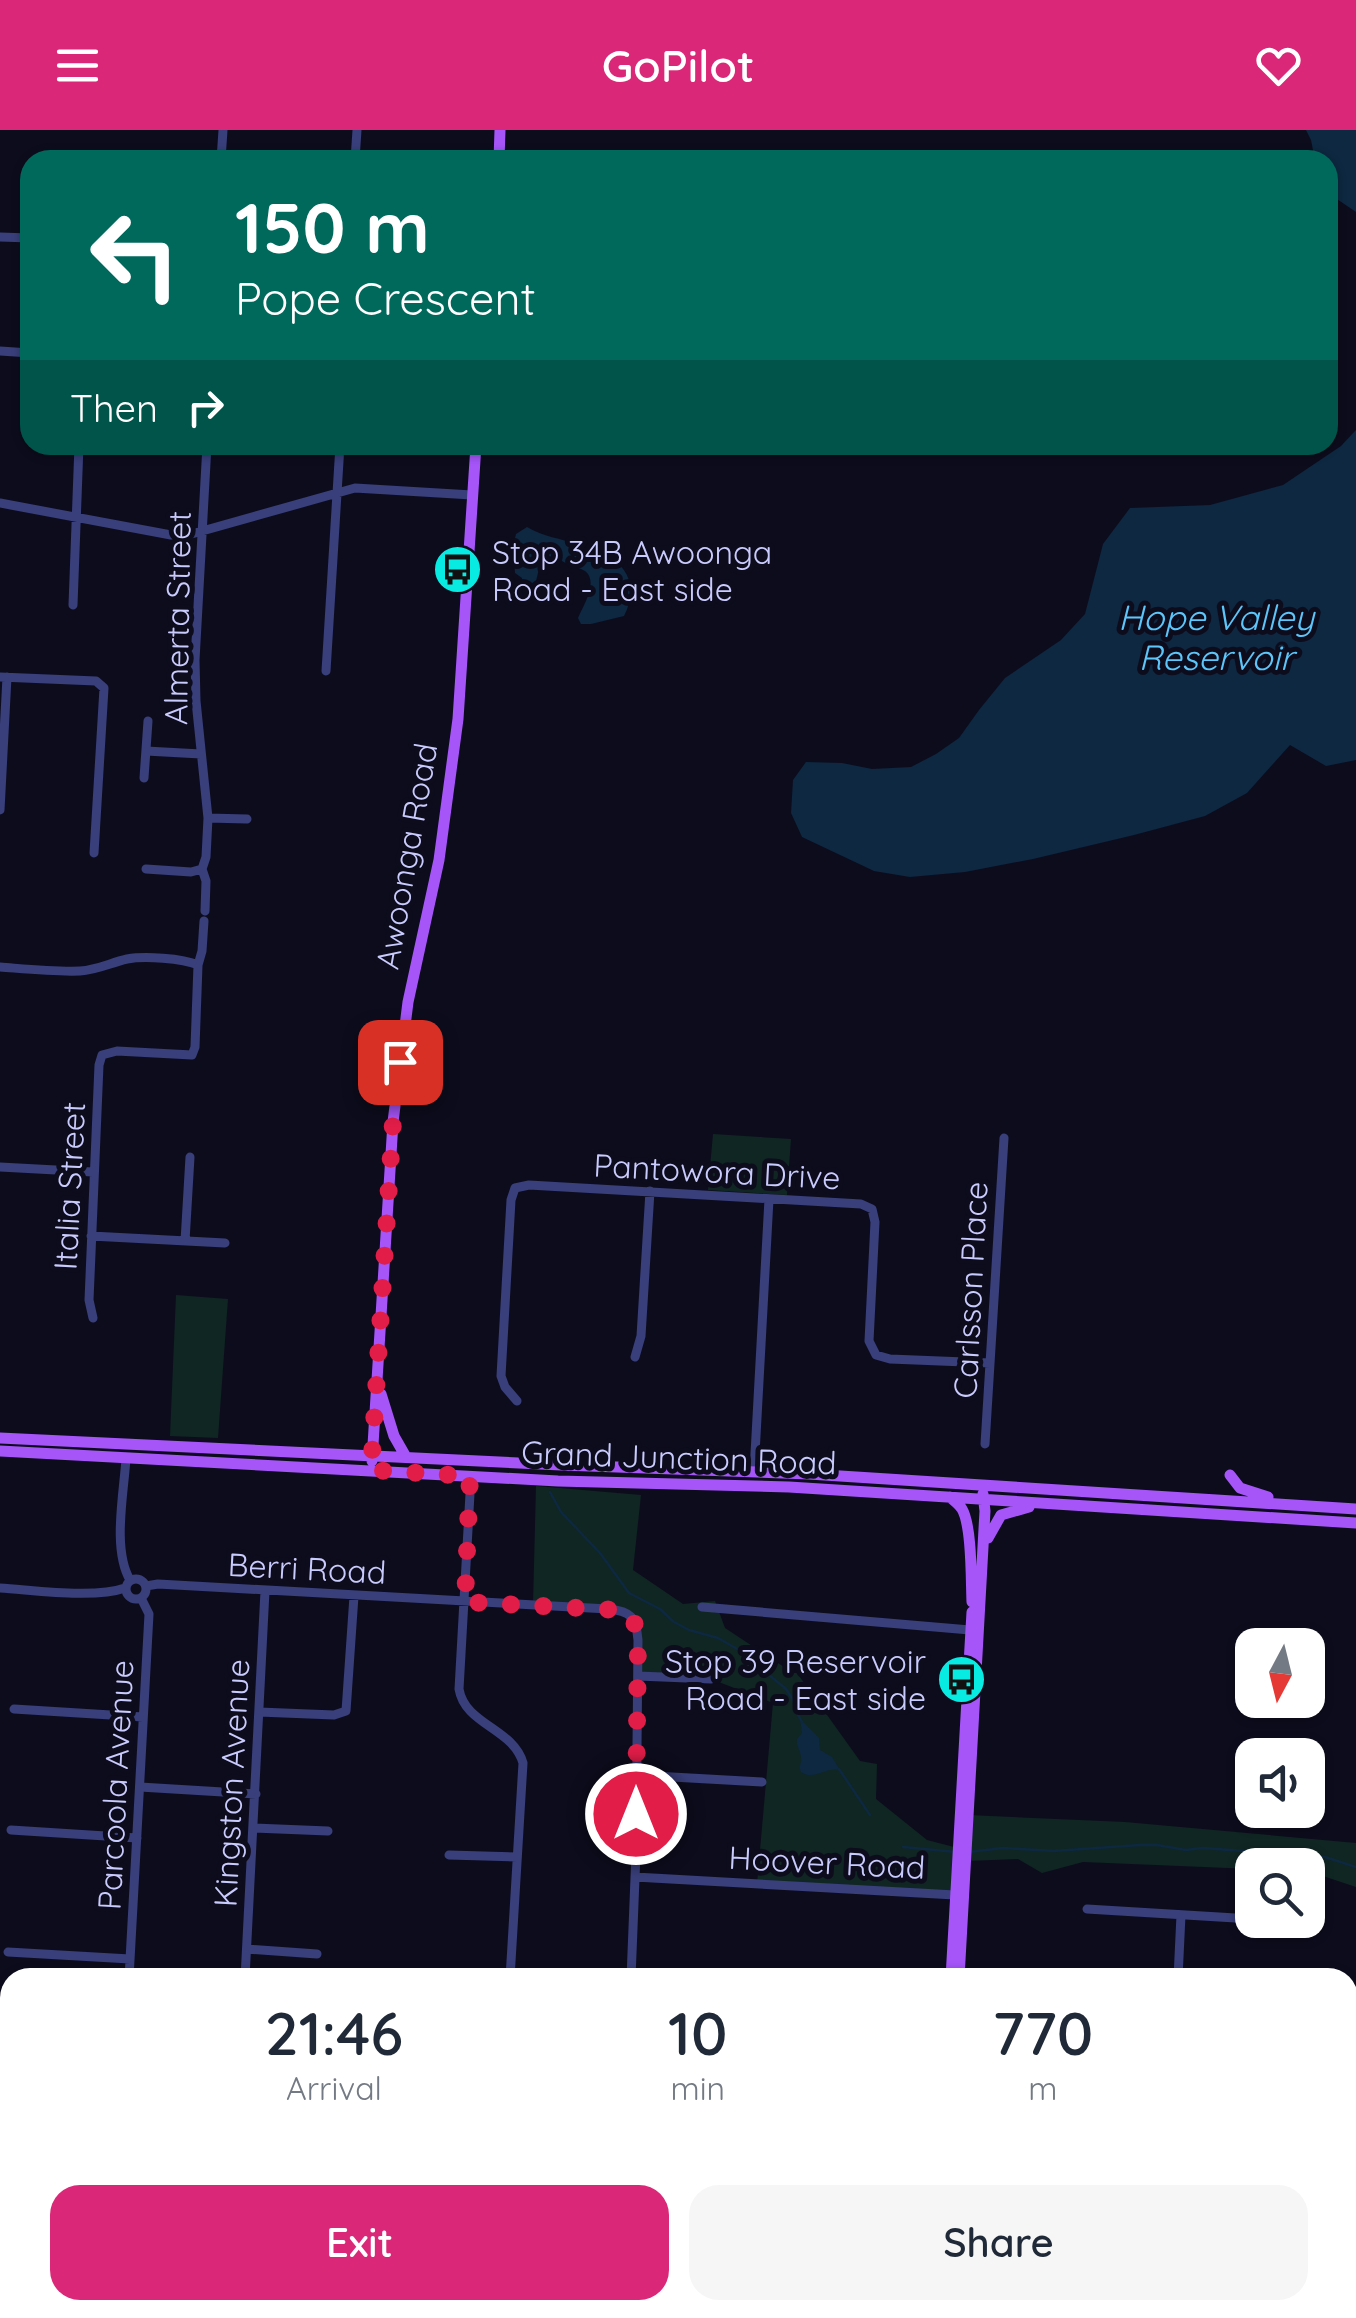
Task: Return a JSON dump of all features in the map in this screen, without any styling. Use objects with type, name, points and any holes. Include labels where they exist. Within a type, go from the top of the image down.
[{"type":"main road","name":"Awoonga Road","points":[[371,1470],[393,1122],[408,1002],[440,860],[458,719],[475,455]]},
{"type":"main road","points":[[378,1385],[394,1436],[406,1458]]},
{"type":"main road","name":"Grand Junction Road","points":[[0,1438],[371,1470],[558,1481],[789,1487],[1356,1523]]},
{"type":"main road","name":"Grand Junction Road","points":[[0,1452],[372,1456],[983,1484],[1356,1508]]},
{"type":"main road","points":[[732,1485],[754,1472],[764,1480],[789,1487]]},
{"type":"main road","points":[[1230,1475],[1244,1490],[1292,1504]]},
{"type":"main road","points":[[959,1968],[974,1630],[985,1511],[983,1484]]},
{"type":"main road","points":[[949,1497],[959,1505],[968,1536],[974,1630]]},
{"type":"main road","points":[[1212,1514],[1213,1498]]},
{"type":"main road","points":[[972,1602],[977,1510],[982,1499]]},
{"type":"main road","points":[[1227,1515],[1228,1499]]},
{"type":"main road","points":[[982,1556],[1000,1514],[1053,1503]]},
{"type":"main road","points":[[951,1968],[960,1895]]},
{"type":"street","points":[[72,605],[80,455]]},
{"type":"street","name":"Almerta Street","points":[[102,1055],[116,1051],[192,1055],[196,1047],[198,965],[205,916],[206,881],[202,869],[208,818],[195,660],[207,455]]},
{"type":"street","points":[[326,671],[340,455]]},
{"type":"street","points":[[0,502],[188,535],[354,488],[472,495]]},
{"type":"street","points":[[0,810],[4,677],[96,681],[104,689],[94,852]]},
{"type":"street","points":[[144,778],[148,721]]},
{"type":"street","points":[[146,751],[201,754]]},
{"type":"street","points":[[208,818],[247,819]]},
{"type":"street","points":[[146,869],[202,869]]},
{"type":"street","points":[[0,968],[79,971],[140,958],[190,961],[198,965]]},
{"type":"street","name":"Italia Street","points":[[93,1318],[88,1300],[102,1055]]},
{"type":"street","name":"Carlsson Place","points":[[986,1444],[1004,1138]]},
{"type":"street","points":[[185,1240],[190,1157]]},
{"type":"street","points":[[0,1167],[93,1172]]},
{"type":"street","name":"Pantowora Drive","points":[[517,1400],[505,1388],[501,1376],[510,1200],[515,1188],[529,1184],[862,1204],[872,1208],[875,1222],[870,1341],[876,1355],[890,1359],[990,1363]]},
{"type":"street","points":[[635,1357],[641,1336],[650,1191]]},
{"type":"street","points":[[754,1472],[769,1199]]},
{"type":"street","points":[[91,1236],[224,1243]]},
{"type":"street","points":[[0,1588],[112,1593],[128,1584],[137,1578],[146,1586],[146,1593],[141,1598],[126,1594],[128,1584],[121,1548],[127,1451]]},
{"type":"street","points":[[470,1476],[459,1689],[467,1709],[512,1742],[520,1750],[523,1762],[510,1968]]},
{"type":"street","name":"Berri Road","points":[[146,1586],[619,1610],[630,1615],[636,1625],[638,1676],[630,1968]]},
{"type":"street","name":"Kingston Avenue","points":[[246,1968],[265,1591]]},
{"type":"street","points":[[260,1712],[334,1716],[346,1710],[354,1596]]},
{"type":"street","name":"Parcoola Avenue","points":[[130,1968],[149,1614],[141,1598]]},
{"type":"street","points":[[702,1607],[974,1630]]},
{"type":"street","points":[[638,1676],[710,1679]]},
{"type":"street","points":[[14,1709],[143,1717]]},
{"type":"street","points":[[636,1775],[762,1782]]},
{"type":"street","points":[[140,1788],[256,1794]]},
{"type":"street","points":[[254,1828],[328,1831]]},
{"type":"street","points":[[11,1830],[137,1838]]},
{"type":"street","points":[[449,1855],[516,1857]]},
{"type":"street","name":"Hoover Road","points":[[635,1877],[960,1895]]},
{"type":"street","points":[[1087,1910],[1235,1918]]},
{"type":"street","points":[[1178,1968],[1181,1916]]},
{"type":"street","points":[[247,1949],[318,1954]]},
{"type":"street","points":[[8,1952],[130,1959]]},
{"type":"green space","points":[[713,1134],[791,1139],[787,1195],[708,1190]]},
{"type":"green space","points":[[176,1295],[228,1299],[218,1438],[170,1436]]},
{"type":"green space","points":[[536,1486],[641,1495],[633,1570],[683,1604],[715,1601],[725,1628],[797,1673],[860,1761],[877,1764],[876,1799],[927,1840],[958,1848],[955,1895],[757,1884],[773,1703],[711,1679],[638,1676],[636,1625],[630,1615],[533,1605]]},
{"type":"green space","points":[[968,1815],[1125,1822],[1356,1843],[1356,1887],[1325,1877],[1325,1848],[1235,1848],[1235,1868],[1083,1862],[1042,1873],[1018,1859],[966,1861]]},
{"type":"water","points":[[1306,130],[1356,130],[1356,212],[1338,200],[1338,150],[1313,150]]},
{"type":"water","name":"Hope Valley Reservoir","points":[[1356,430],[1356,760],[1326,766],[1290,745],[1247,793],[1205,816],[965,872],[910,877],[874,871],[802,837],[791,813],[793,780],[806,762],[872,769],[911,767],[959,738],[1005,678],[1061,640],[1085,614],[1103,544],[1130,508],[1210,505],[1283,485],[1328,455],[1338,455]]},
{"type":"water","points":[[527,527],[612,559],[621,566],[630,586],[624,616],[581,624],[578,618],[589,594],[589,576],[553,557],[546,556],[533,593],[526,594],[522,578],[515,573],[513,546],[516,534]]},
{"type":"water","points":[[800,1719],[819,1738],[820,1750],[832,1757],[840,1770],[810,1775],[801,1772],[797,1742],[802,1733]]},
{"type":"waterway","points":[[550,1492],[561,1512],[600,1553],[629,1593],[689,1630],[718,1638],[739,1650],[786,1689],[802,1722]]},
{"type":"waterway","points":[[839,1769],[870,1815]]},
{"type":"waterway","points":[[969,1852],[1157,1845],[1325,1857],[1356,1867]]},
{"type":"waterway","points":[[903,1847],[956,1852]]},
{"type":"place","name":"Stop 34B Awoonga Road - East side","points":[[457,570]]},
{"type":"place","name":"Stop 39 Reservoir Road - East side","points":[[961,1679]]},
{"type":"route","points":[[400,1062],[371,1470],[470,1476],[465,1602],[619,1610],[630,1615],[638,1640],[636,1814]]}]
